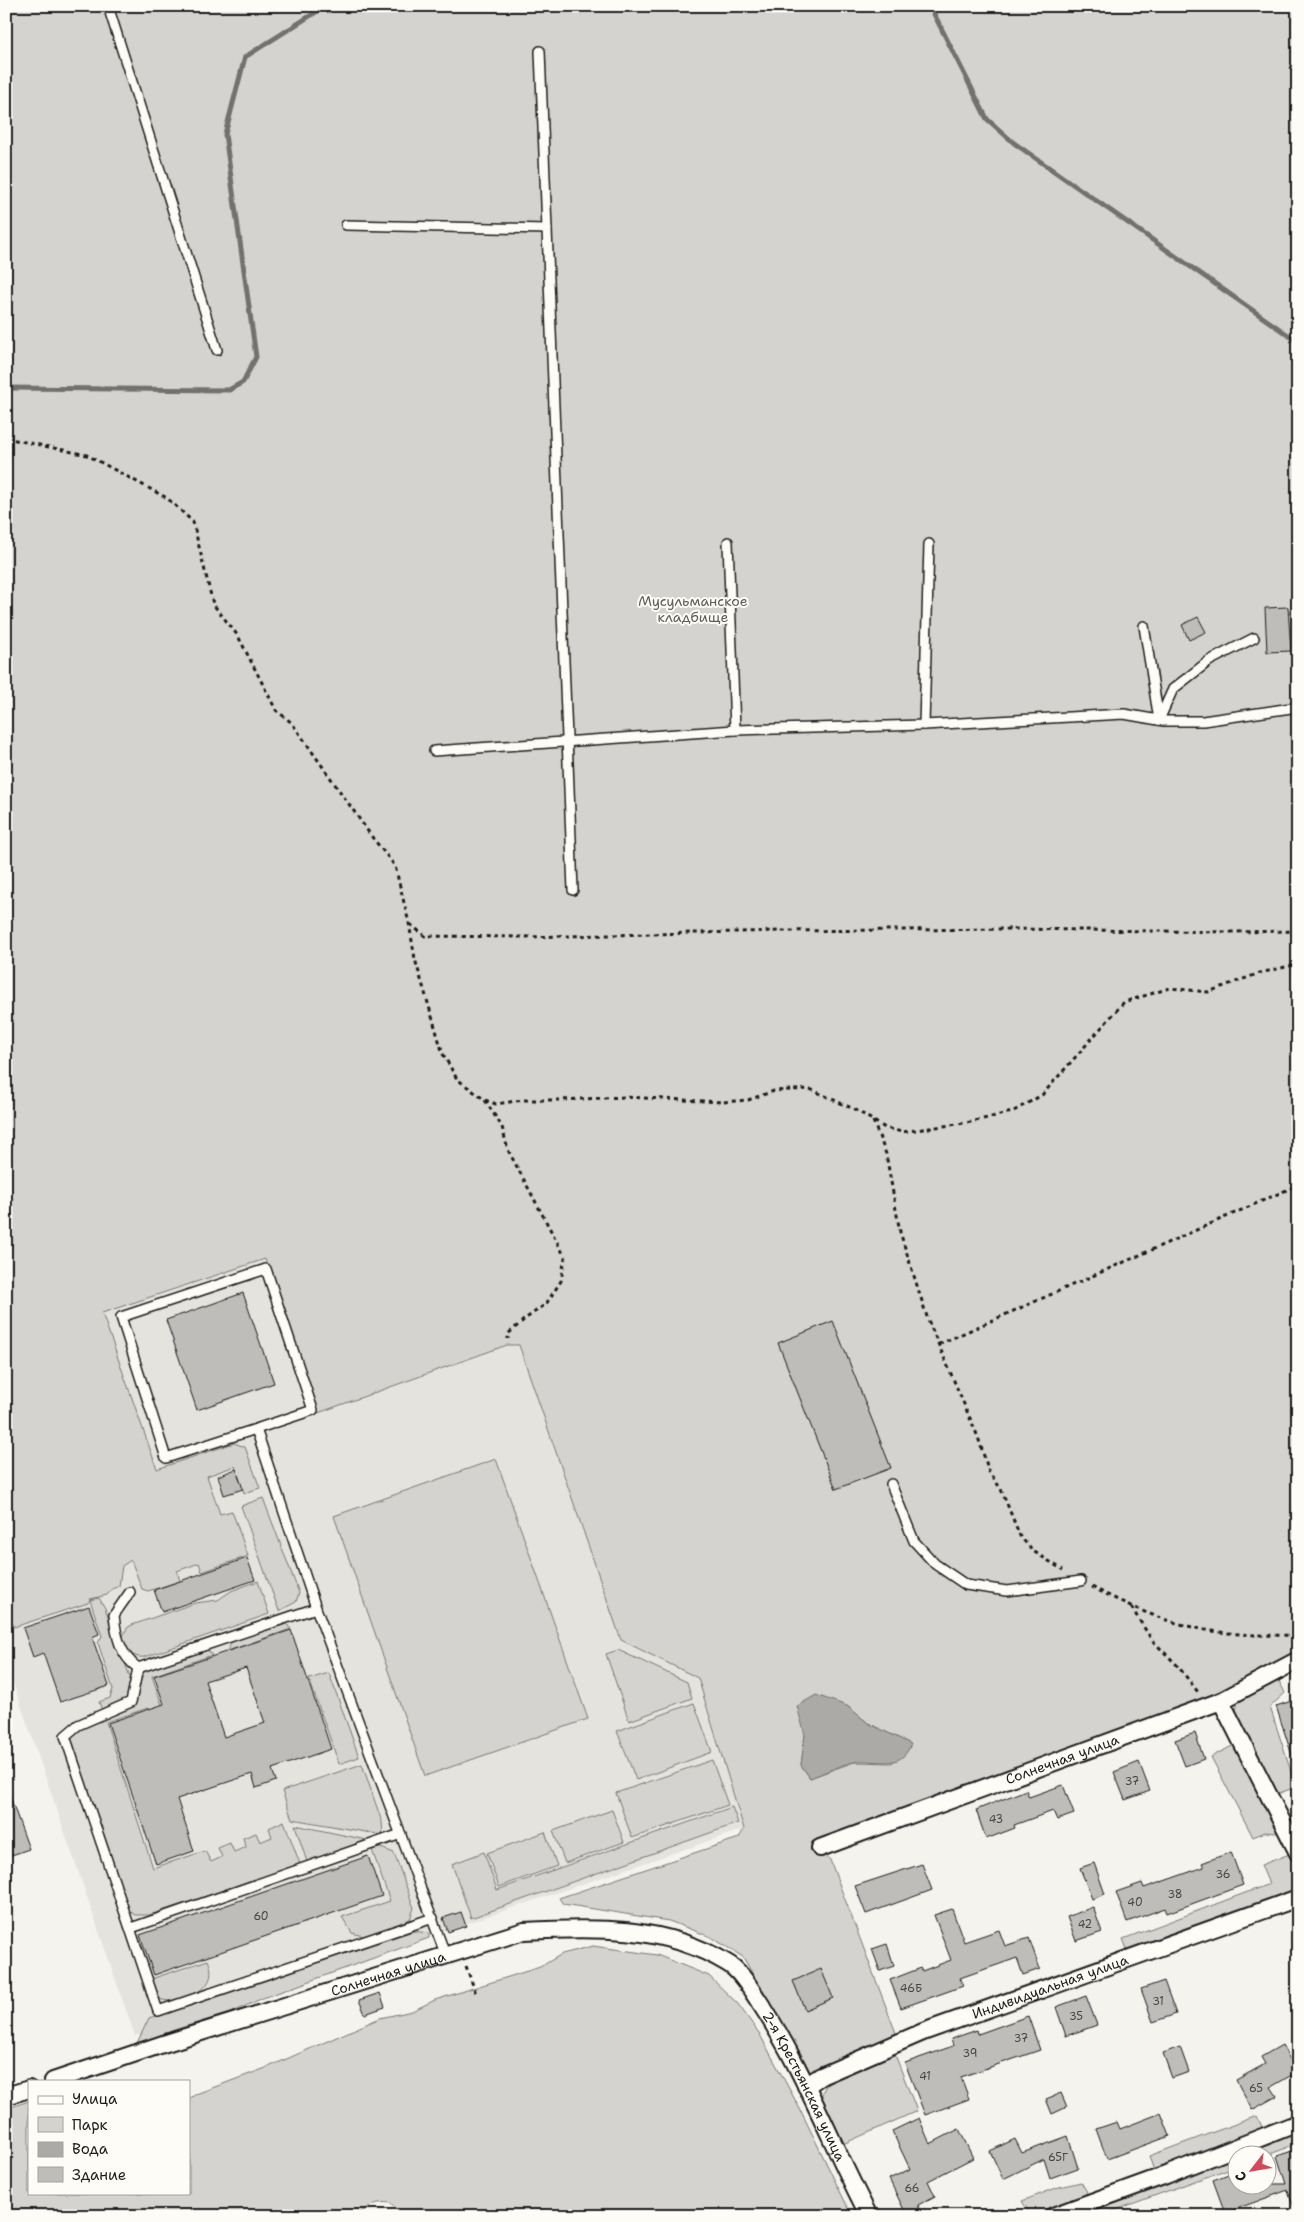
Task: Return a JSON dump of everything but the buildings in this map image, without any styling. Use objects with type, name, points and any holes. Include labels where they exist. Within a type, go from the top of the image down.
[{"type":"street","name":"Солнечная улица","points":[[820,1848],[1220,1701],[1298,1660]]},
{"type":"street","points":[[1220,1701],[1298,1854]]},
{"type":"street","name":"Индивидуальная улица","points":[[806,2086],[821,2076],[923,2032],[1298,1898]]},
{"type":"street","name":"Солнечная улица","points":[[56,2080],[163,2044],[524,1931],[585,1928],[650,1934],[693,1946],[728,1963]]},
{"type":"street","name":"2-я Крестьянская улица","points":[[728,1963],[747,1984],[774,2024],[869,2216]]},
{"type":"street","points":[[6,2096],[28,2089]]},
{"type":"street","points":[[1053,2216],[1166,2175],[1298,2123]]},
{"type":"lane","points":[[108,6],[217,350]]},
{"type":"lane","points":[[540,51],[573,890]]},
{"type":"lane","points":[[346,225],[547,228]]},
{"type":"lane","points":[[728,542],[735,730]]},
{"type":"lane","points":[[924,725],[929,544]]},
{"type":"lane","points":[[1144,626],[1160,720]]},
{"type":"lane","points":[[1160,720],[1173,689],[1209,661],[1254,638]]},
{"type":"lane","points":[[434,751],[735,730],[924,725],[1124,714],[1160,720],[1203,721],[1298,707]]},
{"type":"lane","points":[[266,1269],[313,1410],[256,1429],[166,1458],[121,1317],[266,1269]]},
{"type":"lane","points":[[256,1429],[316,1608],[446,1956]]},
{"type":"lane","points":[[891,1484],[914,1541],[935,1564],[966,1585],[1007,1591],[1081,1581]]},
{"type":"lane","points":[[130,1592],[114,1615],[116,1636],[128,1661],[138,1668]]},
{"type":"lane","points":[[138,1668],[316,1608]]},
{"type":"lane","points":[[138,1668],[131,1702],[78,1725],[65,1736],[158,2011],[433,1918]]},
{"type":"lane","points":[[131,1928],[401,1834]]},
{"type":"path","points":[[6,438],[88,455],[168,498],[193,522],[213,604],[238,636],[276,710],[292,723],[372,837],[395,866],[409,923],[415,959],[443,1054],[457,1080],[485,1100],[496,1104],[523,1100],[624,1097],[723,1102],[748,1100],[774,1091],[810,1089],[856,1110],[885,1128],[902,1132],[971,1122],[1012,1112],[1042,1095],[1124,1002],[1170,988],[1208,992],[1260,973],[1298,964]]},
{"type":"path","points":[[409,923],[425,936],[523,937],[781,931],[1003,929],[1298,931]]},
{"type":"path","points":[[485,1100],[502,1127],[508,1150],[565,1256],[561,1281],[546,1304],[508,1334],[508,1339]]},
{"type":"path","points":[[873,1121],[886,1154],[900,1232],[928,1320],[978,1437],[989,1472],[1001,1489],[1020,1536],[1033,1551],[1081,1581],[1130,1606],[1184,1625],[1229,1634],[1298,1634]]},
{"type":"path","points":[[939,1344],[1298,1185]]},
{"type":"path","points":[[1130,1606],[1152,1640],[1177,1665],[1198,1692],[1204,1706]]},
{"type":"path","points":[[466,1965],[476,1994]]},
{"type":"shaded area","points":[[6,1028],[519,1345],[621,1639],[698,1678],[744,1829],[135,2036],[6,1662]]},
{"type":"green space","name":"Мусульманское кладбище","points":[[6,6],[1298,6],[1298,1660],[1221,1701],[821,1849],[830,1860],[896,2033],[807,2076],[788,2035],[743,1957],[711,1937],[669,1921],[563,1904],[559,1898],[739,1838],[744,1829],[698,1678],[621,1640],[519,1345],[507,1345],[318,1413],[265,1259],[102,1313],[157,1469],[234,1443],[245,1447],[260,1488],[244,1493],[235,1466],[207,1476],[220,1514],[232,1511],[248,1556],[202,1572],[199,1563],[177,1571],[180,1581],[148,1591],[142,1589],[131,1560],[122,1566],[119,1586],[112,1589],[107,1595],[90,1599],[88,1603],[14,1627],[6,1611]],"holes":[[[847,1706],[868,1723],[910,1744],[892,1763],[854,1762],[810,1778],[801,1765],[805,1735]]]},
{"type":"green space","points":[[496,1459],[588,1719],[425,1776],[334,1516]]},
{"type":"green space","points":[[263,1498],[299,1593],[296,1602],[279,1611],[241,1506]]},
{"type":"green space","points":[[258,1581],[269,1614],[145,1657],[132,1654],[125,1645],[123,1636],[127,1628],[132,1625],[195,1603],[218,1600],[231,1591]]},
{"type":"green space","points":[[99,1598],[105,1608],[130,1677],[137,1681],[139,1671],[207,1649],[212,1655],[152,1676],[182,1763],[168,1768],[148,1708],[106,1722],[153,1868],[205,1851],[211,1862],[222,1857],[218,1848],[230,1843],[234,1852],[246,1847],[243,1838],[256,1833],[260,1842],[272,1837],[269,1828],[284,1821],[300,1864],[284,1871],[149,1915],[135,1915],[128,1910],[67,1737],[77,1727],[104,1716],[99,1702],[110,1698],[113,1689],[98,1643],[102,1636],[90,1600]]},
{"type":"green space","points":[[287,1624],[291,1629],[227,1651],[232,1641]]},
{"type":"green space","points":[[618,1650],[687,1682],[692,1698],[629,1721],[606,1654]]},
{"type":"green space","points":[[329,1673],[359,1757],[339,1764],[309,1679]]},
{"type":"green space","points":[[1278,1679],[1285,1693],[1270,1707],[1296,1787],[1274,1795],[1235,1714],[1239,1697]]},
{"type":"green space","points":[[694,1703],[712,1752],[636,1780],[617,1731]]},
{"type":"green space","points":[[1234,1745],[1280,1832],[1265,1832],[1253,1837],[1211,1757]]},
{"type":"green space","points":[[712,1760],[728,1805],[632,1838],[616,1793]]},
{"type":"green space","points":[[362,1764],[382,1822],[383,1835],[292,1819],[282,1791]]},
{"type":"green space","points":[[732,1807],[738,1823],[471,1918],[452,1864],[484,1852],[497,1890]]},
{"type":"green space","points":[[612,1810],[624,1842],[565,1863],[553,1831]]},
{"type":"green space","points":[[295,1825],[367,1840],[307,1862]]},
{"type":"green space","points":[[545,1832],[557,1866],[499,1887],[487,1853]]},
{"type":"green space","points":[[381,1848],[394,1853],[414,1908],[410,1919],[376,1933],[363,1936],[352,1933],[342,1917],[390,1901],[372,1850]]},
{"type":"green space","points":[[1292,1853],[1298,1864],[1298,1892],[1129,1954],[1123,1939],[1269,1884],[1261,1865]]},
{"type":"green space","points":[[413,1931],[429,1933],[429,1938],[263,1998],[230,2013],[174,2030],[136,2045],[149,2018]]},
{"type":"green space","points":[[593,1946],[657,1955],[709,1976],[738,2004],[759,2033],[800,2109],[852,2216],[401,2216],[391,2203],[381,2203],[373,2205],[358,2216],[6,2216],[8,2108],[28,2101],[28,2194],[190,2194],[190,2098],[196,2094],[266,2068],[380,2018],[412,2011],[435,2000],[540,1967],[562,1954]]},
{"type":"green space","points":[[208,1960],[211,1973],[210,1979],[203,1988],[192,1995],[174,2000],[162,2000],[158,1996],[151,1979]]},
{"type":"green space","points":[[894,2052],[917,2111],[843,2144],[824,2107],[822,2092],[837,2076],[861,2064]]},
{"type":"green space","points":[[1257,2116],[1263,2129],[1251,2136],[1154,2171],[1149,2156]]},
{"type":"green space","points":[[1298,2128],[1298,2144],[1276,2152],[1276,2144],[1257,2144]]},
{"type":"green space","points":[[1226,2156],[1226,2170],[1099,2216],[1087,2216],[1088,2209]]},
{"type":"green space","points":[[1081,2182],[1087,2192],[1084,2196],[1031,2216],[1022,2201],[1059,2187]]},
{"type":"water","points":[[816,1695],[847,1706],[868,1723],[911,1744],[906,1753],[894,1761],[854,1762],[810,1778],[801,1765],[805,1735],[797,1706]]},
{"type":"waterway","points":[[6,388],[229,390],[243,382],[256,357],[225,134],[245,57],[321,9],[329,6]]},
{"type":"waterway","points":[[930,6],[987,119],[1014,143],[1298,342]]}]
